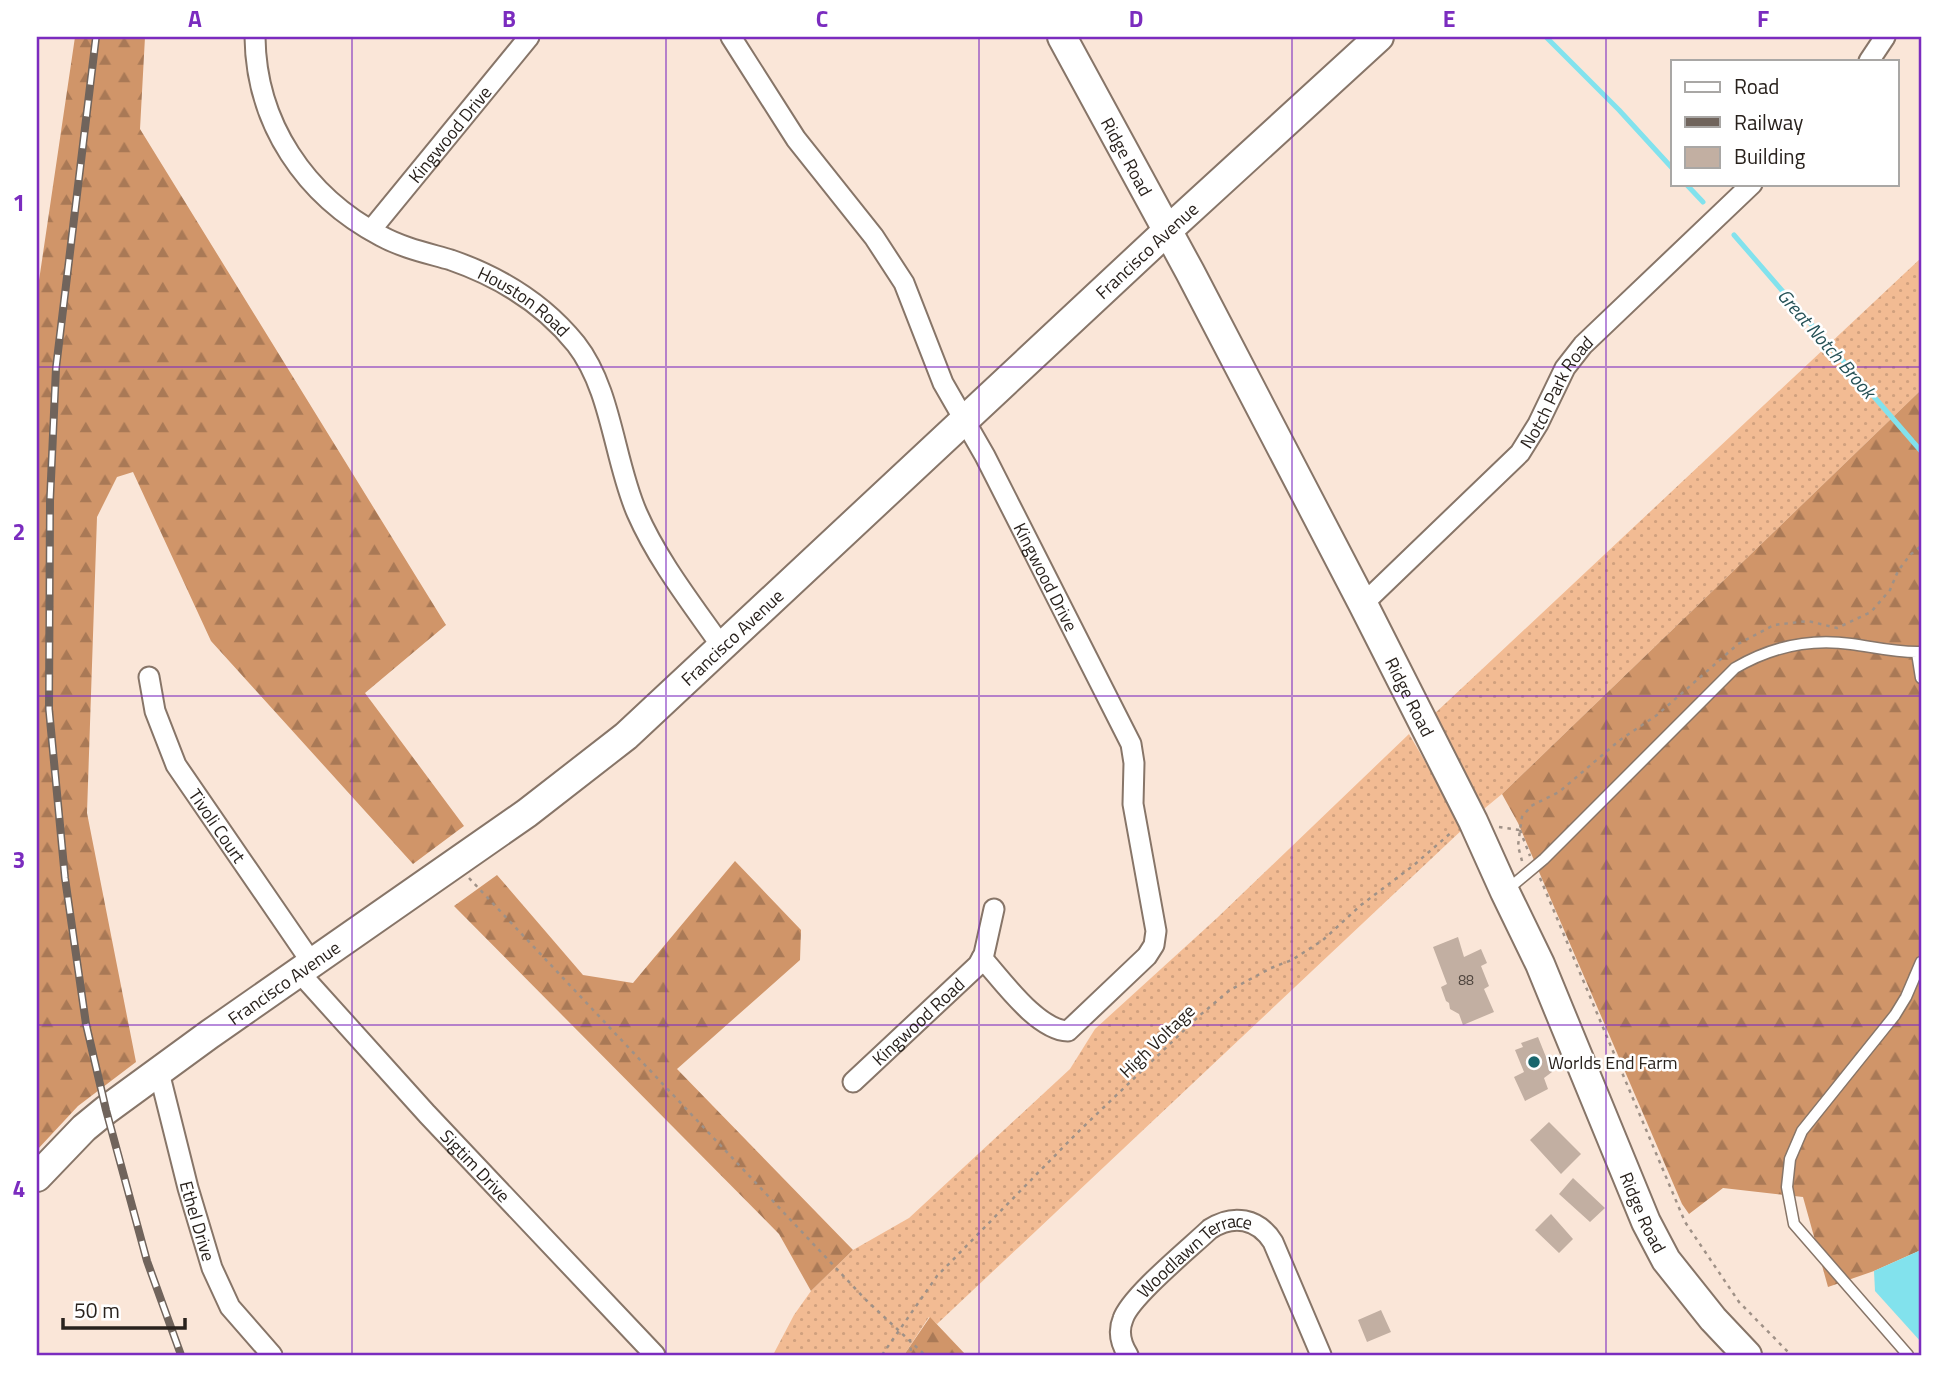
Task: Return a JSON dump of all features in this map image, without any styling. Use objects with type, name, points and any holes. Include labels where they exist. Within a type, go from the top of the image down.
[{"type":"main road","name":"Ridge Road","points":[[1062,37],[1167,231],[1474,821],[1540,964],[1646,1222],[1666,1260],[1713,1319],[1747,1355]]},
{"type":"main road","name":"Francisco Avenue","points":[[37,1177],[84,1128],[306,967],[527,813],[626,736],[1379,37]]},
{"type":"street","name":"Houston Road","points":[[254,37],[255,57],[267,111],[288,154],[306,178],[328,200],[371,230],[414,250],[450,260],[511,286],[539,306],[578,346],[604,403],[637,513],[669,570],[722,647]]},
{"type":"street","name":"Kingwood Drive","points":[[371,230],[529,37]]},
{"type":"street","name":"Kingwood Drive","points":[[731,37],[796,139],[874,237],[904,283],[943,383],[985,456],[1131,744],[1134,763],[1133,804],[1156,931],[1154,944],[1141,963],[1068,1031],[1059,1031],[1037,1017],[982,958]]},
{"type":"street","points":[[1870,60],[1885,37]]},
{"type":"street","name":"Notch Park Road","points":[[1363,604],[1520,453],[1538,424],[1565,368],[1583,345],[1750,186]]},
{"type":"street","name":"Tivoli Court","points":[[149,677],[155,711],[176,765],[306,967]]},
{"type":"street","points":[[982,958],[994,909]]},
{"type":"street","name":"Kingwood Road","points":[[853,1082],[978,965],[982,958]]},
{"type":"street","name":"Sigtim Drive","points":[[306,967],[427,1114],[655,1355]]},
{"type":"street","name":"Ethel Drive","points":[[159,1072],[188,1188],[212,1268],[230,1307],[272,1355]]},
{"type":"street","name":"Woodlawn Terrace","points":[[1128,1355],[1122,1344],[1121,1327],[1130,1304],[1210,1229],[1217,1224],[1236,1220],[1254,1223],[1268,1234],[1321,1355]]},
{"type":"lane","points":[[1505,892],[1535,867],[1735,668],[1752,658],[1789,645],[1821,641],[1919,652],[1921,678]]},
{"type":"lane","points":[[1908,1355],[1794,1224],[1787,1187],[1790,1159],[1801,1131],[1895,1015],[1921,962]]},
{"type":"path","name":"High Voltage","points":[[883,1355],[937,1276],[1078,1132],[1199,1016],[1230,990],[1292,960],[1322,940],[1387,884],[1414,865],[1447,834],[1474,821]]},
{"type":"path","points":[[1526,874],[1518,846],[1520,830],[1685,1222],[1739,1302],[1791,1355]]},
{"type":"path","points":[[455,863],[866,1300],[925,1355]]},
{"type":"path","points":[[910,1339],[911,1355]]},
{"type":"shaded area","points":[[1921,258],[1921,390],[1502,794],[1479,813],[1431,717]]},
{"type":"shaded area","points":[[1409,734],[1464,828],[937,1324],[929,1317],[904,1355],[773,1355],[794,1315],[811,1291],[853,1250],[909,1218],[1070,1069],[1095,1029],[1217,918]]},
{"type":"green space","points":[[75,37],[145,37],[140,129],[446,625],[365,693],[464,826],[413,864],[211,641],[133,472],[117,477],[97,517],[87,813],[136,1062],[78,1106],[37,1150],[37,294]]},
{"type":"green space","points":[[1921,390],[1921,1250],[1874,1271],[1828,1287],[1803,1197],[1723,1188],[1689,1214],[1682,1204],[1518,823],[1502,794]]},
{"type":"green space","points":[[735,861],[801,930],[800,960],[677,1069],[853,1250],[811,1291],[779,1234],[454,906],[497,875],[583,975],[633,983]]},
{"type":"green space","points":[[930,1317],[966,1355],[904,1355]]},
{"type":"water","points":[[1921,1250],[1921,1342],[1875,1291],[1874,1271]]},
{"type":"building","points":[[1458,937],[1464,957],[1481,949],[1487,963],[1481,966],[1489,986],[1484,989],[1494,1012],[1463,1025],[1459,1014],[1450,1009],[1446,1001],[1441,987],[1447,984],[1433,947]]},
{"type":"building","name":"Worlds End Farm","points":[[1538,1037],[1552,1072],[1544,1078],[1548,1089],[1525,1101],[1514,1077],[1524,1072],[1515,1050],[1523,1047],[1521,1043]]},
{"type":"building","points":[[1549,1122],[1581,1154],[1561,1174],[1530,1140]]},
{"type":"building","points":[[1573,1178],[1605,1208],[1590,1222],[1559,1194]]},
{"type":"building","points":[[1551,1214],[1573,1239],[1559,1253],[1535,1230]]},
{"type":"building","points":[[1381,1310],[1391,1332],[1367,1342],[1358,1320]]},
{"type":"waterway","name":"Great Notch Brook","points":[[1546,37],[1671,167]]},
{"type":"waterway","name":"Great Notch Brook","points":[[1688,186],[1703,202]]},
{"type":"waterway","name":"Great Notch Brook","points":[[1734,235],[1921,451]]},
{"type":"railway","points":[[96,37],[56,368],[50,501],[49,709],[65,878],[86,1024],[147,1261],[181,1355]]},
{"type":"place","name":"Worlds End Farm","points":[[1534,1062]]}]
